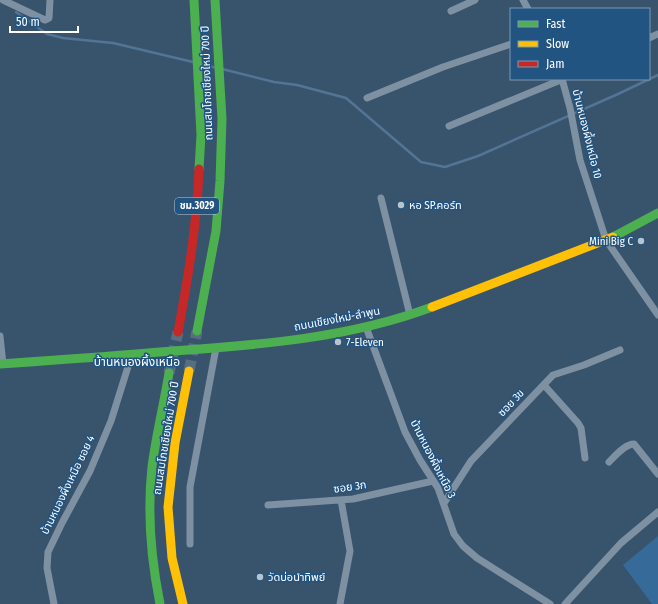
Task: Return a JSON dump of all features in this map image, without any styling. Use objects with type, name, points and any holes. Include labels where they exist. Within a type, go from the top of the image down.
[{"type":"main road","name":"ถนนสมโภชเชียงใหม่ 700 ปี","points":[[178,332],[192,260],[198,195],[201,135],[194,0]]},
{"type":"main road","name":"ถนนสมโภชเชียงใหม่ 700 ปี","points":[[197,331],[216,231],[222,119],[216,0]]},
{"type":"main road","name":"ถนนเชียงใหม่-ลำพูน","points":[[2,364],[216,348],[285,341],[366,327],[410,315],[606,240],[658,213]]},
{"type":"main road","name":"ถนนสมโภชเชียงใหม่ 700 ปี","points":[[183,604],[172,558],[168,507],[176,443],[189,371]]},
{"type":"main road","name":"ถนนสมโภชเชียงใหม่ 700 ปี","points":[[160,604],[155,584],[149,531],[152,466],[169,373]]},
{"type":"street","points":[[3,0],[45,20],[49,18],[50,0]]},
{"type":"street","points":[[451,11],[474,0]]},
{"type":"street","points":[[367,98],[443,67],[510,44]]},
{"type":"street","points":[[449,126],[561,80]]},
{"type":"street","name":"บ้านหนองผึ้งเหนือ 10","points":[[563,80],[580,160],[606,240],[658,315]]},
{"type":"street","points":[[381,198],[410,315]]},
{"type":"street","name":"บ้านหนองผึ้งเหนือ 3","points":[[366,327],[406,432],[420,460],[438,488],[454,534],[463,546],[477,558],[550,604]]},
{"type":"street","points":[[0,336],[2,364]]},
{"type":"street","points":[[190,544],[190,487],[216,348]]},
{"type":"street","name":"ซอย 3ข","points":[[444,503],[471,461],[553,376],[620,350]]},
{"type":"street","name":"บ้านหนองผึ้งเหนือ ซอย 4","points":[[54,604],[47,568],[48,552],[90,471],[111,421],[132,354]]},
{"type":"street","points":[[544,385],[581,428],[585,458]]},
{"type":"street","points":[[609,462],[630,444],[634,444],[658,474]]},
{"type":"street","name":"ซอย 3ก","points":[[268,505],[353,499],[433,481]]},
{"type":"street","points":[[340,604],[350,551],[341,500]]},
{"type":"street","points":[[565,604],[621,543],[658,512]]},
{"type":"shaded area","points":[[658,536],[658,604],[652,604],[623,565]]},
{"type":"waterway","points":[[16,12],[47,34],[63,38],[113,43],[193,62]]},
{"type":"waterway","points":[[200,64],[217,68]]},
{"type":"waterway","points":[[222,69],[274,82],[297,85],[346,98],[421,162],[445,167],[478,156],[647,80]]},
{"type":"waterway","points":[[650,79],[658,75]]},
{"type":"tunnel","points":[[189,371],[197,331]]},
{"type":"tunnel","points":[[169,373],[178,332]]},
{"type":"traffic: fast","points":[[194,0],[201,135],[199,169]]},
{"type":"traffic: fast","points":[[197,331],[216,231],[220,181],[222,119],[215,0]]},
{"type":"traffic: fast","points":[[613,237],[658,213]]},
{"type":"traffic: fast","points":[[0,364],[271,343],[337,333],[369,326],[401,318],[432,307]]},
{"type":"traffic: fast","points":[[160,604],[152,553],[150,501],[152,467],[169,373]]},
{"type":"traffic: slow","points":[[432,307],[613,237]]},
{"type":"traffic: slow","points":[[183,604],[172,558],[168,507],[175,443],[189,371]]},
{"type":"traffic: jam","points":[[178,332],[192,251],[199,169]]},
{"type":"place","name":"หอ SP.คอร์ท","points":[[401,205]]},
{"type":"place","name":"Mini Big C","points":[[641,241]]},
{"type":"place","name":"7-Eleven","points":[[338,342]]},
{"type":"place","name":"วัดบ่อนำทิพย์","points":[[260,577]]},
{"type":"district","name":"บ้านหนองผึ้งเหนือ","points":[[137,362]]}]
